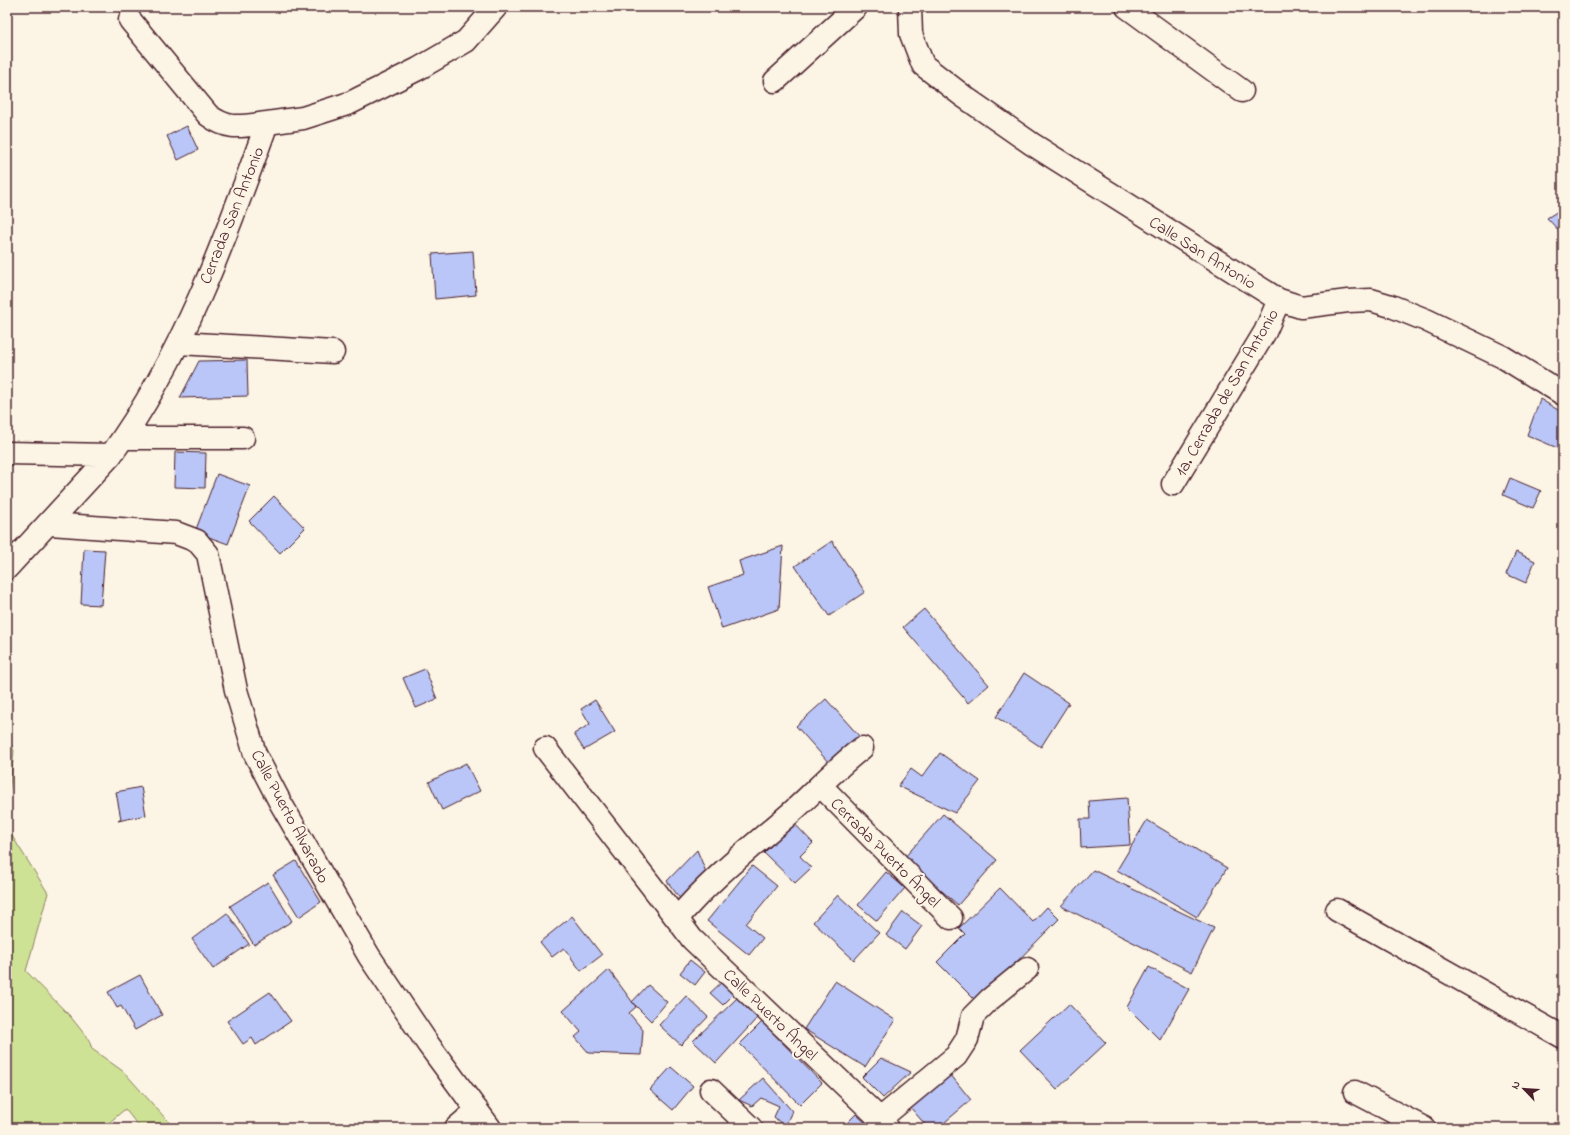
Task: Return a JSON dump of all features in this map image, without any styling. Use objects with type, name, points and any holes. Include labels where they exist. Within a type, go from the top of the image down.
[{"type":"street","name":"Cerrada San Antonio","points":[[7,568],[50,524],[117,446],[179,343],[241,197],[267,123],[303,118],[350,103],[412,72],[466,41],[496,7]]},
{"type":"street","points":[[775,81],[856,7]]},
{"type":"street","name":"Calle San Antonio","points":[[910,7],[911,34],[923,65],[963,96],[1032,144],[1279,300],[1301,307],[1348,300],[1371,300],[1392,306],[1426,320],[1503,357],[1563,394]]},
{"type":"street","points":[[1127,7],[1242,91]]},
{"type":"street","points":[[130,20],[204,110],[220,124],[235,127],[267,123]]},
{"type":"street","name":"1a. Cerrada de San Antonio","points":[[1174,484],[1265,332],[1279,300]]},
{"type":"street","points":[[179,343],[333,352]]},
{"type":"street","points":[[7,453],[243,438]]},
{"type":"street","name":"Calle Puerto Alvarado","points":[[50,524],[176,533],[197,541],[208,554],[236,690],[255,754],[280,802],[369,956],[428,1044],[490,1128]]},
{"type":"street","name":"Calle Puerto Ángel","points":[[545,748],[692,939],[884,1123]]},
{"type":"street","points":[[676,919],[695,897],[821,786],[842,763],[862,748]]},
{"type":"street","name":"Cerrada Puerto Ángel","points":[[821,786],[951,918]]},
{"type":"street","points":[[1337,910],[1563,1037]]},
{"type":"street","points":[[884,1123],[956,1056],[967,1038],[973,1016],[989,1000],[1027,969]]},
{"type":"street","points":[[711,1090],[751,1128]]},
{"type":"street","points":[[1355,1092],[1424,1128]]},
{"type":"street","points":[[456,1128],[477,1110]]},
{"type":"green space","points":[[7,734],[14,751],[7,811]]},
{"type":"green space","points":[[7,828],[48,893],[26,971],[70,1016],[89,1040],[92,1049],[124,1072],[174,1128],[140,1128],[125,1109],[103,1128],[7,1128]]},
{"type":"building","points":[[187,126],[198,150],[178,160],[167,136]]},
{"type":"building","points":[[1563,208],[1563,235],[1547,218]]},
{"type":"building","points":[[473,251],[476,295],[435,299],[432,254]]},
{"type":"building","points":[[247,360],[248,396],[180,398],[199,361]]},
{"type":"building","points":[[1540,399],[1563,413],[1562,450],[1527,435]]},
{"type":"building","points":[[175,452],[206,453],[205,488],[174,487]]},
{"type":"building","points":[[217,474],[250,486],[228,544],[195,532]]},
{"type":"building","points":[[1510,478],[1541,491],[1533,508],[1503,495]]},
{"type":"building","points":[[274,496],[305,528],[280,553],[249,521]]},
{"type":"building","points":[[832,541],[865,592],[829,616],[795,566]]},
{"type":"building","points":[[783,546],[779,609],[722,629],[708,587],[743,575],[739,561]]},
{"type":"building","points":[[84,549],[105,550],[101,605],[81,604]]},
{"type":"building","points":[[1516,552],[1535,561],[1526,583],[1506,574]]},
{"type":"building","points":[[924,609],[989,685],[968,703],[903,627]]},
{"type":"building","points":[[425,669],[437,699],[416,708],[403,678]]},
{"type":"building","points":[[1024,673],[1069,703],[1041,747],[996,717]]},
{"type":"building","points":[[826,699],[860,737],[830,764],[796,726]]},
{"type":"building","points":[[595,700],[615,732],[584,750],[574,734],[590,724],[581,709]]},
{"type":"building","points":[[940,753],[980,781],[955,813],[898,786],[911,769],[922,777]]},
{"type":"building","points":[[466,763],[480,791],[442,810],[429,782]]},
{"type":"building","points":[[141,787],[146,815],[118,821],[121,819],[116,792]]},
{"type":"building","points":[[1127,798],[1130,845],[1081,848],[1080,819],[1090,819],[1089,801]]},
{"type":"building","points":[[943,814],[997,860],[958,905],[904,858]]},
{"type":"building","points":[[1147,820],[1227,868],[1197,917],[1117,870]]},
{"type":"building","points":[[794,823],[813,843],[800,856],[811,868],[795,883],[764,853]]},
{"type":"building","points":[[697,850],[706,872],[681,900],[667,881]]},
{"type":"building","points":[[296,861],[321,902],[299,917],[273,875]]},
{"type":"building","points":[[752,866],[777,886],[746,924],[763,938],[749,955],[707,921]]},
{"type":"building","points":[[1093,870],[1214,928],[1192,972],[1061,906]]},
{"type":"building","points":[[886,872],[905,888],[877,921],[858,905]]},
{"type":"building","points":[[268,882],[292,921],[254,945],[230,906]]},
{"type":"building","points":[[1000,888],[1033,922],[1047,907],[1059,919],[977,1002],[937,962],[965,934],[959,928]]},
{"type":"building","points":[[838,895],[879,933],[854,960],[813,922]]},
{"type":"building","points":[[903,912],[922,926],[905,949],[886,935]]},
{"type":"building","points":[[227,913],[249,944],[213,969],[192,939]]},
{"type":"building","points":[[572,916],[602,955],[581,971],[564,948],[552,957],[540,942]]},
{"type":"building","points":[[690,960],[705,972],[695,985],[680,973]]},
{"type":"building","points":[[1149,967],[1189,989],[1160,1040],[1127,1007]]},
{"type":"building","points":[[609,970],[636,1007],[629,1013],[643,1030],[641,1055],[589,1053],[575,1037],[581,1032],[563,1011]]},
{"type":"building","points":[[140,975],[162,1015],[135,1030],[121,1006],[117,1008],[108,992]]},
{"type":"building","points":[[723,981],[734,994],[723,1005],[710,993]]},
{"type":"building","points":[[835,981],[895,1020],[865,1067],[804,1029]]},
{"type":"building","points":[[648,985],[667,1002],[651,1021],[632,1002]]},
{"type":"building","points":[[270,992],[291,1021],[256,1045],[252,1038],[243,1044],[227,1021]]},
{"type":"building","points":[[686,996],[708,1017],[681,1045],[659,1025]]},
{"type":"building","points":[[738,997],[758,1017],[716,1063],[693,1041]]},
{"type":"building","points":[[1069,1004],[1106,1043],[1057,1089],[1020,1050]]},
{"type":"building","points":[[762,1022],[822,1083],[800,1105],[740,1044]]},
{"type":"building","points":[[881,1058],[911,1072],[883,1098],[862,1077]]},
{"type":"building","points":[[671,1067],[693,1086],[673,1110],[650,1090]]},
{"type":"building","points":[[950,1074],[971,1100],[938,1128],[928,1128],[910,1107]]},
{"type":"building","points":[[763,1078],[792,1111],[785,1127],[774,1117],[779,1106],[761,1098],[752,1106],[739,1100]]},
{"type":"building","points":[[856,1114],[871,1128],[842,1128]]}]
